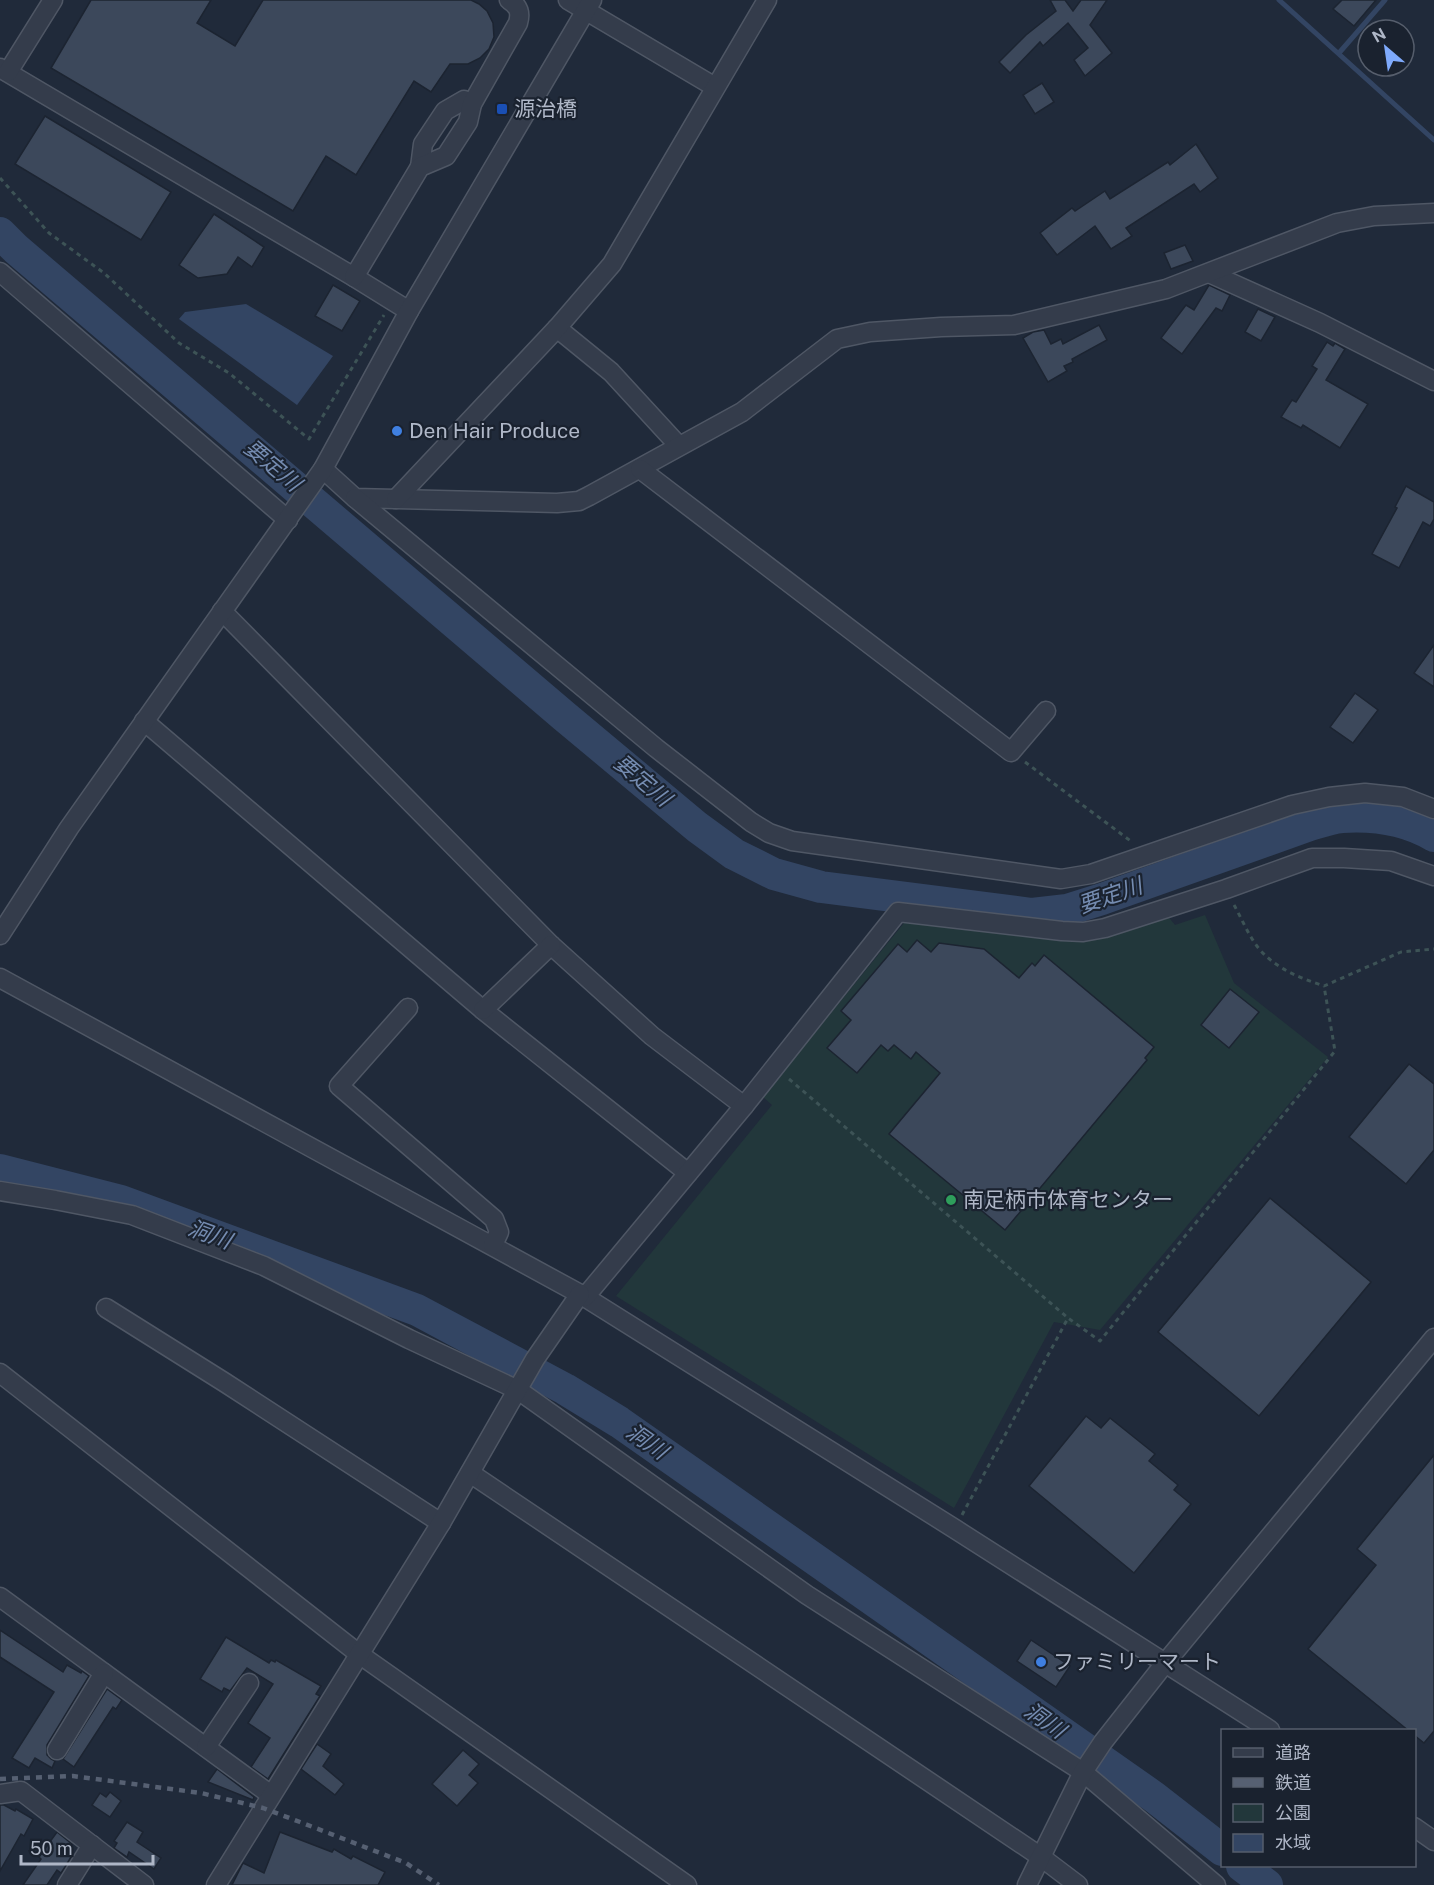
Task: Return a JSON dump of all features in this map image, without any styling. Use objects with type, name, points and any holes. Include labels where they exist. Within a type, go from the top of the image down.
[{"type":"street","points":[[53,0],[4,70],[409,311]]},
{"type":"street","points":[[420,167],[446,156],[468,122],[471,104],[519,23],[521,15],[518,8],[509,0]]},
{"type":"street","points":[[568,0],[589,5],[715,87]]},
{"type":"street","points":[[396,499],[557,328],[612,264],[767,0]]},
{"type":"street","points":[[0,935],[69,828],[323,469],[409,311],[589,5]]},
{"type":"street","points":[[354,277],[420,167],[423,144],[445,111],[464,100],[471,104]]},
{"type":"street","points":[[355,498],[557,503],[579,501],[742,412],[837,339],[870,332],[1014,325],[1166,289],[1337,223],[1374,216],[1434,213]]},
{"type":"street","points":[[0,272],[288,520]]},
{"type":"street","points":[[1209,273],[1320,323],[1434,381]]},
{"type":"street","points":[[557,328],[611,372],[680,446]]},
{"type":"street","points":[[323,469],[656,748],[751,822],[769,833],[792,841],[1061,879],[1091,874],[1292,805],[1329,797],[1365,793],[1403,797],[1434,809]]},
{"type":"street","points":[[640,469],[1011,752],[1046,711]]},
{"type":"street","points":[[222,611],[551,945],[652,1036],[744,1106]]},
{"type":"street","points":[[144,721],[483,1010],[688,1173]]},
{"type":"street","points":[[216,1885],[441,1523],[535,1359],[583,1296],[744,1106],[898,912],[1062,932],[1083,932],[1105,928],[1226,889],[1311,858],[1391,861],[1434,876]]},
{"type":"street","points":[[483,1010],[551,945]]},
{"type":"street","points":[[0,978],[583,1296],[1166,1662],[1267,1729]]},
{"type":"street","points":[[408,1008],[339,1086],[494,1219],[499,1232],[493,1245]]},
{"type":"street","points":[[0,1191],[132,1215],[264,1266],[409,1339],[520,1387],[807,1595],[1084,1770],[1216,1885]]},
{"type":"street","points":[[106,1308],[441,1523]]},
{"type":"street","points":[[1027,1885],[1084,1770],[1103,1742],[1166,1662],[1434,1338]]},
{"type":"street","points":[[0,1373],[359,1654],[687,1885]]},
{"type":"street","points":[[470,1473],[1041,1857],[1078,1885]]},
{"type":"street","points":[[0,1597],[271,1795]]},
{"type":"street","points":[[57,1749],[104,1673]]},
{"type":"street","points":[[206,1748],[249,1683]]},
{"type":"street","points":[[0,1794],[21,1791],[144,1885]]},
{"type":"street","points":[[1416,1828],[1434,1841]]},
{"type":"street","points":[[67,1885],[92,1845]]},
{"type":"path","points":[[0,178],[49,232],[104,273],[179,343],[229,373],[309,439]]},
{"type":"path","points":[[1011,752],[1148,854]]},
{"type":"path","points":[[1226,889],[1260,949],[1274,963],[1292,974],[1324,986],[1401,952],[1434,949]]},
{"type":"path","points":[[775,1067],[1068,1318],[1100,1341],[1335,1051],[1324,986]]},
{"type":"path","points":[[955,1529],[1068,1318]]},
{"type":"green space","name":"南足柄市体育センター","points":[[1166,914],[1175,925],[1205,915],[1234,983],[1328,1057],[1100,1330],[1054,1322],[954,1508],[616,1296],[772,1105],[763,1097],[908,918],[1074,941],[1119,934],[1140,927],[1140,922]]},
{"type":"water","points":[[246,304],[333,356],[297,405],[179,319],[185,312]]},
{"type":"building","points":[[91,0],[211,0],[197,23],[235,46],[263,0],[471,0],[487,11],[493,23],[494,37],[489,49],[480,58],[468,64],[450,64],[431,92],[414,81],[356,175],[326,156],[293,211],[51,68]]},
{"type":"building","points":[[1050,0],[1065,0],[1073,11],[1081,0],[1107,0],[1090,25],[1112,53],[1085,76],[1074,60],[1088,48],[1068,23],[1043,46],[1040,42],[1010,73],[999,62],[1026,35],[1056,11]]},
{"type":"building","points":[[1342,0],[1376,0],[1361,18],[1356,18],[1354,26],[1333,9]]},
{"type":"building","points":[[1042,83],[1054,102],[1035,114],[1023,95]]},
{"type":"building","points":[[45,116],[171,192],[141,240],[15,164]]},
{"type":"building","points":[[1196,144],[1218,178],[1200,192],[1194,184],[1126,228],[1132,236],[1111,249],[1095,226],[1057,255],[1040,233],[1072,208],[1075,211],[1105,191],[1110,199],[1168,162],[1170,165]]},
{"type":"building","points":[[214,214],[264,247],[252,267],[238,257],[227,274],[198,278],[179,265]]},
{"type":"building","points":[[1185,245],[1193,261],[1171,269],[1164,253]]},
{"type":"building","points":[[333,285],[360,301],[342,331],[315,316]]},
{"type":"building","points":[[1209,285],[1230,295],[1222,311],[1216,308],[1182,354],[1161,338],[1186,305],[1194,310]]},
{"type":"building","points":[[1258,309],[1275,317],[1261,341],[1245,332]]},
{"type":"building","points":[[1099,325],[1107,340],[1072,359],[1073,362],[1064,366],[1067,371],[1048,382],[1023,338],[1033,332],[1044,330],[1051,344],[1061,339],[1063,344]]},
{"type":"building","points":[[1327,342],[1333,346],[1335,343],[1345,349],[1326,380],[1368,404],[1340,448],[1303,425],[1301,428],[1281,417],[1292,400],[1296,402],[1317,369],[1312,366]]},
{"type":"building","points":[[1406,486],[1434,502],[1434,519],[1430,526],[1423,522],[1399,568],[1372,554]]},
{"type":"building","points":[[1434,645],[1434,687],[1414,673]]},
{"type":"building","points":[[1355,693],[1378,710],[1353,743],[1330,727]]},
{"type":"building","points":[[917,940],[931,952],[939,943],[984,949],[1019,978],[1032,963],[1035,966],[1044,955],[1154,1047],[1145,1058],[1147,1060],[1005,1230],[889,1134],[940,1073],[916,1052],[911,1059],[894,1045],[888,1051],[881,1045],[857,1073],[827,1048],[851,1020],[841,1011],[898,944],[907,952]]},
{"type":"building","points":[[1230,989],[1259,1012],[1229,1048],[1201,1025]]},
{"type":"building","points":[[1409,1064],[1434,1084],[1434,1150],[1406,1184],[1349,1137]]},
{"type":"building","points":[[1270,1198],[1371,1282],[1259,1416],[1158,1332]]},
{"type":"building","points":[[1086,1416],[1101,1428],[1110,1418],[1155,1454],[1149,1461],[1178,1485],[1174,1490],[1191,1504],[1134,1573],[1029,1486]]},
{"type":"building","points":[[1434,1455],[1434,1731],[1424,1743],[1416,1737],[1416,1729],[1407,1729],[1308,1649],[1376,1565],[1357,1549]]},
{"type":"building","points":[[0,1630],[63,1672],[67,1665],[89,1676],[47,1745],[47,1755],[55,1761],[52,1768],[35,1758],[29,1768],[12,1758],[54,1692],[0,1657]]},
{"type":"building","points":[[226,1637],[269,1663],[271,1660],[275,1662],[276,1660],[321,1686],[316,1694],[320,1696],[268,1779],[251,1767],[270,1738],[248,1723],[273,1684],[247,1668],[230,1691],[224,1688],[222,1692],[200,1679]]},
{"type":"building","points":[[1031,1640],[1070,1666],[1056,1687],[1017,1661]]},
{"type":"building","points":[[107,1689],[122,1700],[116,1709],[113,1707],[74,1767],[63,1759]]},
{"type":"building","points":[[317,1744],[331,1754],[323,1766],[344,1784],[335,1795],[301,1769]]},
{"type":"building","points":[[463,1750],[479,1764],[469,1775],[478,1783],[457,1806],[432,1784]]},
{"type":"building","points":[[217,1769],[254,1797],[253,1800],[208,1782]]},
{"type":"building","points":[[110,1792],[121,1801],[110,1817],[92,1805],[100,1793],[106,1797]]},
{"type":"building","points":[[0,1805],[15,1811],[16,1809],[33,1819],[24,1836],[21,1834],[0,1871]]},
{"type":"building","points":[[127,1822],[143,1832],[137,1842],[161,1858],[154,1869],[129,1852],[127,1857],[114,1848],[117,1843],[114,1841]]},
{"type":"building","points":[[57,1832],[72,1844],[66,1853],[71,1857],[65,1867],[61,1873],[57,1870],[47,1885],[23,1885],[41,1859],[39,1857]]},
{"type":"building","points":[[280,1832],[332,1852],[334,1849],[351,1859],[353,1856],[385,1872],[378,1885],[232,1885],[243,1863],[264,1873]]},
{"type":"waterway","points":[[1279,0],[1434,140]]},
{"type":"waterway","points":[[1339,53],[1385,0]]},
{"type":"waterway","name":"要定川","points":[[0,233],[697,827],[734,854],[774,874],[821,887],[1032,914],[1067,910],[1102,899],[1334,818],[1366,817],[1390,820],[1413,826],[1434,836]]},
{"type":"waterway","name":"洞川","points":[[0,1170],[121,1201],[417,1310],[565,1389],[619,1422],[1154,1797],[1221,1849]]},
{"type":"waterway","name":"洞川","points":[[1243,1867],[1267,1885]]},
{"type":"railway","points":[[0,1779],[73,1776],[201,1793],[263,1808],[300,1822],[406,1863],[439,1885]]},
{"type":"place","name":"源治橋","points":[[502,109]]},
{"type":"place","name":"Den Hair Produce","points":[[397,431]]},
{"type":"place","name":"南足柄市体育センター","points":[[951,1200]]},
{"type":"place","name":"ファミリーマート","points":[[1041,1662]]}]
